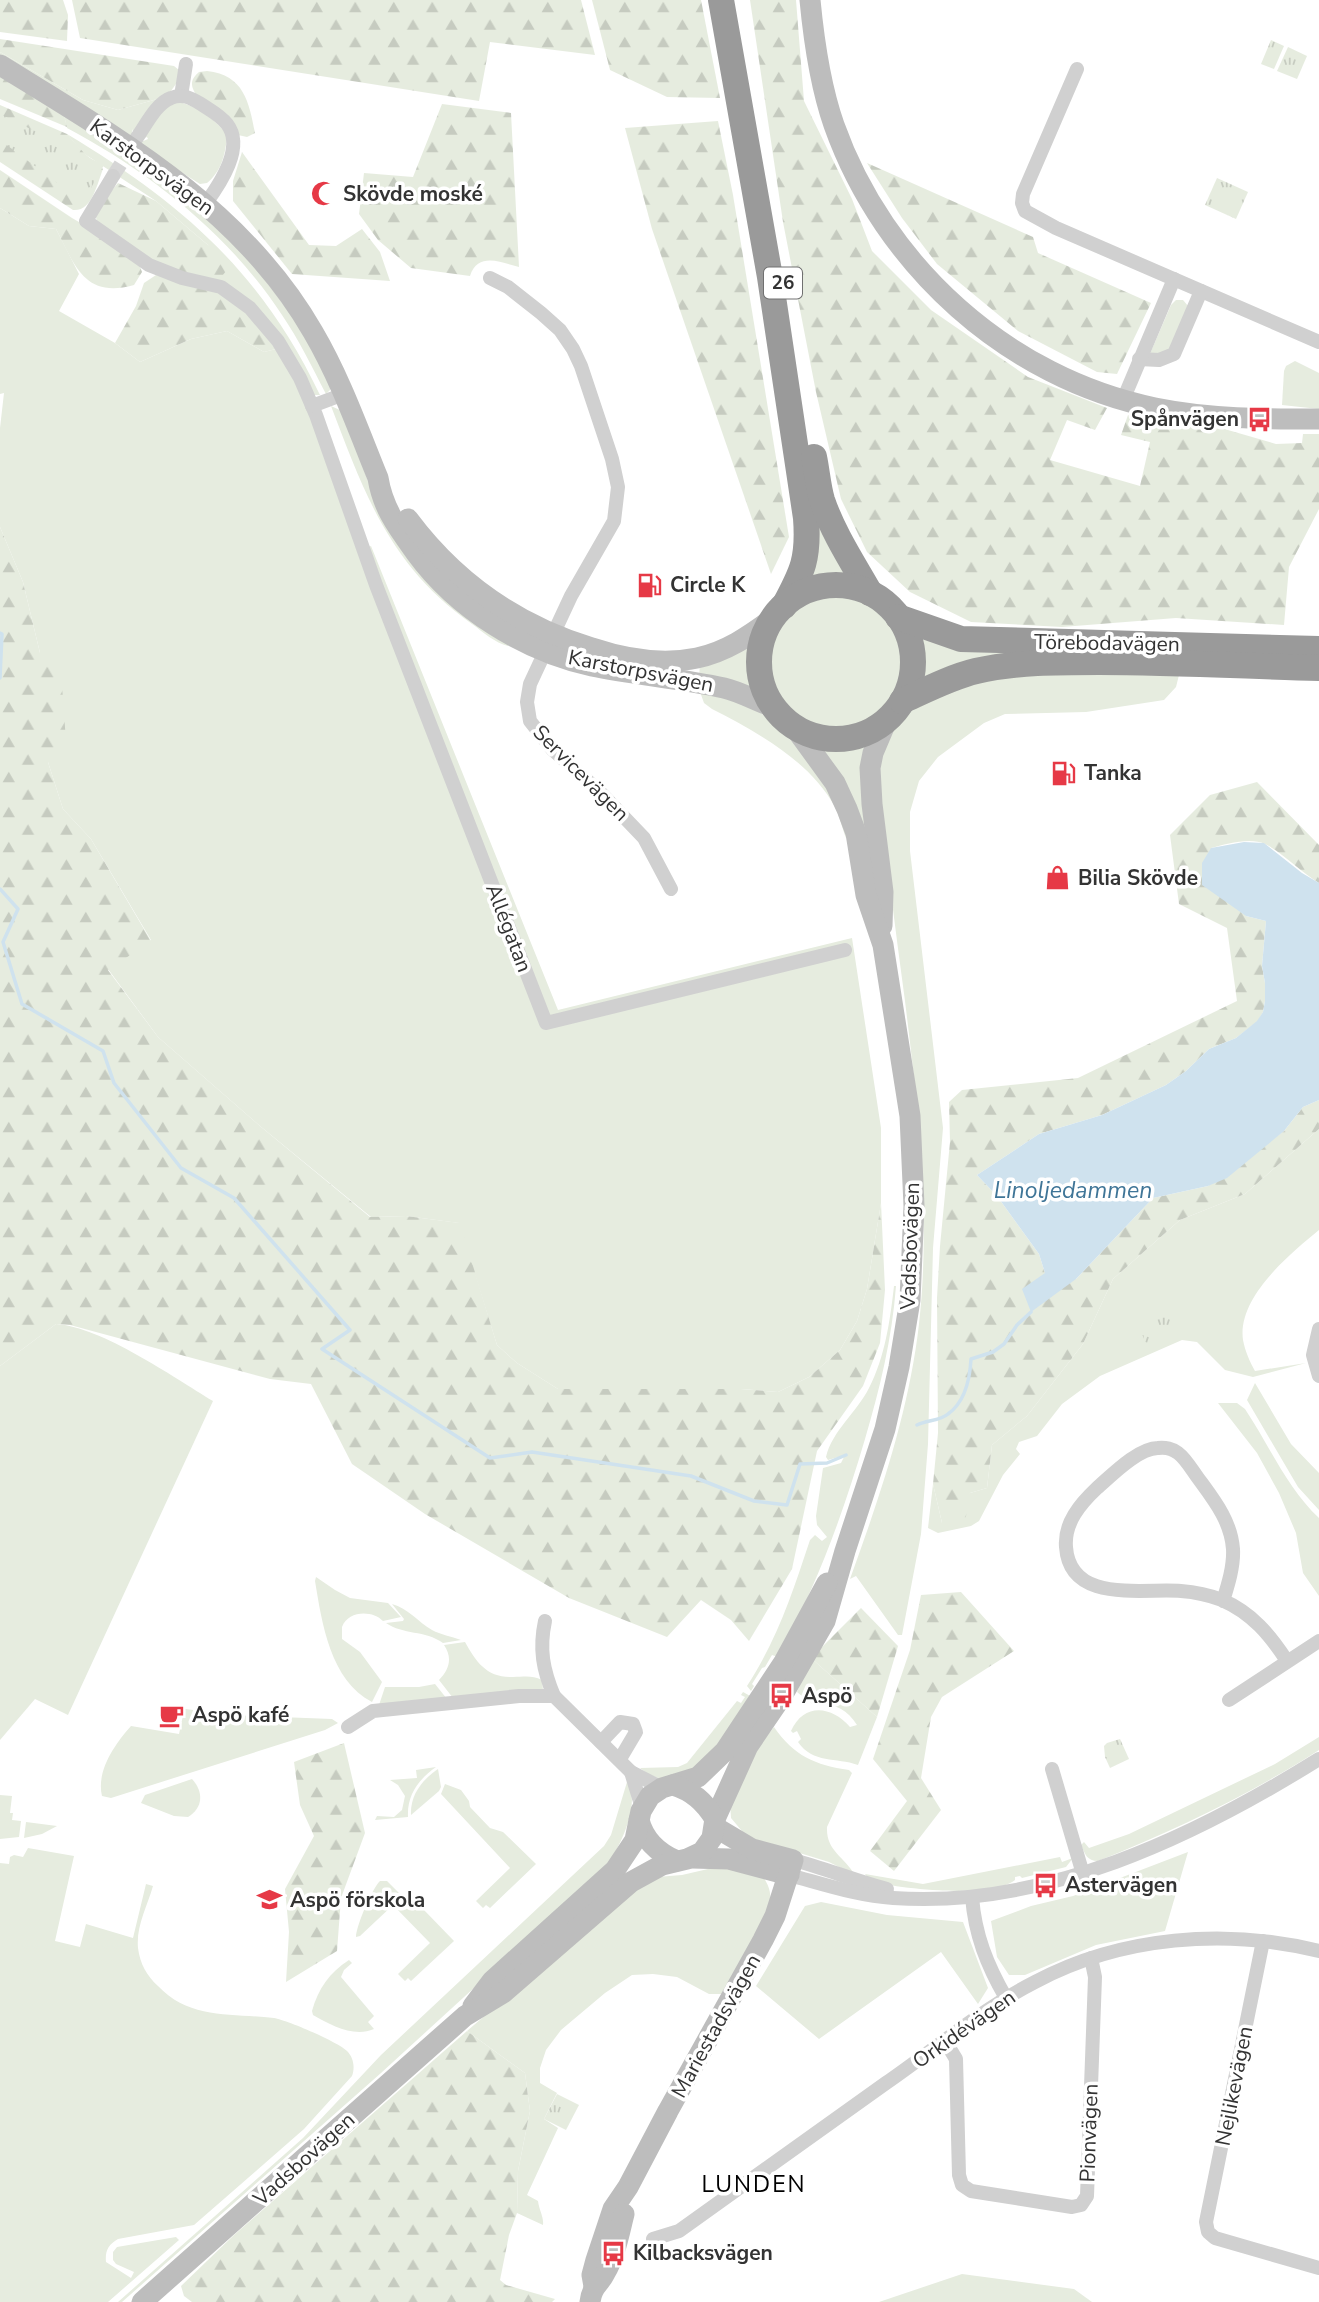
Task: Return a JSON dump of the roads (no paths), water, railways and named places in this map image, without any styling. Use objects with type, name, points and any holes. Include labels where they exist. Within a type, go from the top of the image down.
[{"type":"highway","name":"26","points":[[721,0],[775,309],[808,541],[805,564],[762,640],[759,663],[762,686],[773,707],[796,728],[823,738],[842,739],[870,731],[894,711],[910,681],[913,659],[908,637],[898,617],[886,604],[870,593],[845,586],[818,587],[806,591],[778,612]]},
{"type":"highway","name":"26","points":[[733,0],[821,498],[836,534],[870,593]]},
{"type":"highway","name":"Törebodavägen","points":[[898,617],[961,639],[1319,649]]},
{"type":"highway","name":"Törebodavägen","points":[[894,711],[940,684],[974,672],[1005,666],[1140,662],[1319,668]]},
{"type":"main road","points":[[810,0],[817,57],[834,124],[862,187],[901,249],[928,280],[957,307],[1000,341],[1041,368],[1123,400],[1153,408],[1221,417],[1319,419]]},
{"type":"main road","name":"Karstorpsvägen","points":[[0,65],[174,177],[206,203],[259,257],[313,332],[344,394],[378,478],[381,499],[397,527],[427,568],[457,598],[485,618],[516,638],[631,658],[675,661],[721,651],[751,635],[778,612]]},
{"type":"main road","name":"Karstorpsvägen","points":[[549,642],[590,665],[724,688],[773,707]]},
{"type":"main road","name":"Vadsbovägen","points":[[715,1823],[748,1746],[782,1696],[825,1621],[885,1429],[906,1332],[911,1287],[914,1206],[909,1116],[881,935],[883,892],[870,768],[873,752],[894,711]]},
{"type":"main road","name":"Vadsbovägen","points":[[796,728],[835,783],[847,808],[856,834],[866,895],[881,935]]},
{"type":"main road","name":"Vadsbovägen","points":[[667,1787],[698,1777],[725,1751],[784,1662],[845,1551]]},
{"type":"main road","points":[[667,1787],[694,1795],[707,1806],[715,1823],[752,1849],[791,1867],[729,1858],[684,1859],[664,1855],[652,1845],[644,1832],[641,1814],[650,1796],[667,1787]]},
{"type":"main road","name":"Vadsbovägen","points":[[466,2016],[492,1981],[615,1871],[635,1840],[641,1814]]},
{"type":"main road","points":[[684,1859],[706,1847],[712,1838],[715,1823]]},
{"type":"main road","name":"Vadsbovägen","points":[[142,2302],[466,2016],[503,1993],[631,1882],[662,1865],[684,1859]]},
{"type":"main road","name":"Mariestadsvägen","points":[[590,2298],[605,2275],[613,2253],[625,2213],[628,2187],[763,1940],[775,1916],[791,1867]]},
{"type":"street","points":[[181,96],[186,64]]},
{"type":"street","points":[[1077,69],[1023,194],[1025,211],[1056,228],[1319,342]]},
{"type":"street","points":[[136,139],[161,104],[172,97],[181,96],[194,100],[218,115],[232,133],[233,147],[227,167],[206,203]]},
{"type":"street","points":[[113,176],[86,221],[149,265],[182,278],[221,287],[250,308],[278,341],[300,378],[312,406],[344,394]]},
{"type":"street","name":"Servicevägen","points":[[490,278],[508,287],[541,313],[560,330],[573,349],[612,458],[618,487],[614,521],[571,596],[527,692],[530,721],[551,749],[600,792],[644,838],[671,889]]},
{"type":"street","points":[[1123,400],[1174,279]]},
{"type":"street","points":[[1139,359],[1159,360],[1174,354],[1201,291]]},
{"type":"street","name":"Allégatan","points":[[312,406],[376,585],[546,1023],[845,950]]},
{"type":"street","points":[[1319,1329],[1313,1355],[1319,1376]]},
{"type":"street","points":[[1223,1601],[1233,1551],[1230,1531],[1223,1514],[1190,1467],[1180,1454],[1171,1449],[1149,1449],[1118,1470],[1088,1496],[1068,1527],[1065,1537],[1066,1556],[1073,1570],[1091,1584],[1106,1590],[1181,1591],[1207,1595],[1223,1601],[1256,1622],[1271,1637],[1287,1661]]},
{"type":"street","points":[[545,1621],[541,1651],[544,1671],[554,1696],[631,1772],[641,1814]]},
{"type":"street","points":[[1229,1700],[1319,1641]]},
{"type":"street","points":[[348,1727],[373,1711],[519,1696],[554,1696]]},
{"type":"street","points":[[601,1742],[620,1722],[633,1724],[635,1737],[620,1759]]},
{"type":"street","points":[[791,1867],[857,1893],[893,1898],[972,1897],[1018,1891],[1083,1874],[1156,1845],[1222,1814],[1319,1759]]},
{"type":"street","points":[[1052,1769],[1083,1874]]},
{"type":"street","points":[[631,1772],[667,1787]]},
{"type":"street","points":[[972,1897],[977,1936],[988,1968],[1006,1998]]},
{"type":"street","name":"Orkidévägen","points":[[653,2239],[679,2231],[1006,1998],[1036,1981],[1091,1958],[1129,1948],[1200,1939],[1263,1941],[1319,1951]]},
{"type":"street","name":"Nejlikevägen","points":[[1263,1941],[1206,2222],[1208,2232],[1215,2238],[1319,2268]]},
{"type":"street","name":"Pionvägen","points":[[945,2041],[956,2059],[959,2175],[962,2186],[971,2191],[1072,2207],[1081,2205],[1087,2196],[1088,2183],[1095,1977],[1091,1958]]},
{"type":"water","name":"Linoljedammen","points":[[1244,842],[1264,843],[1319,883],[1319,1100],[1303,1107],[1284,1131],[1227,1178],[1208,1186],[1153,1198],[1076,1279],[1031,1312],[1022,1289],[1045,1273],[1039,1254],[997,1196],[977,1175],[1039,1134],[1102,1115],[1166,1085],[1186,1071],[1209,1049],[1236,1038],[1257,1021],[1263,1012],[1265,1001],[1262,966],[1266,921],[1246,916],[1202,885],[1202,863],[1211,848]]},
{"type":"waterway","points":[[0,633],[0,678]]},
{"type":"waterway","points":[[0,889],[18,909],[3,942],[22,1004],[103,1051],[114,1083],[181,1168],[234,1198],[350,1330],[322,1349],[490,1458],[532,1452],[691,1476],[754,1501],[787,1505],[800,1464],[827,1463],[846,1455]]},
{"type":"waterway","points":[[917,1425],[941,1418],[954,1409],[966,1389],[971,1359],[993,1352],[1004,1344],[1017,1325],[1031,1312]]},
{"type":"tunnel","points":[[113,176],[135,142]]},
{"type":"place","name":"Skövde moské","points":[[323,194]]},
{"type":"place","name":"Spånvägen","points":[[1259,419]]},
{"type":"place","name":"Circle K","points":[[650,585]]},
{"type":"place","name":"Tanka","points":[[1064,773]]},
{"type":"place","name":"Bilia Skövde","points":[[1058,878]]},
{"type":"place","name":"Aspö","points":[[782,1696]]},
{"type":"place","name":"Aspö kafé","points":[[172,1715]]},
{"type":"place","name":"Astervägen","points":[[1045,1885]]},
{"type":"place","name":"Aspö förskola","points":[[270,1900]]},
{"type":"place","name":"Kilbacksvägen","points":[[613,2253]]},
{"type":"district","name":"LUNDEN","points":[[754,2184]]}]
